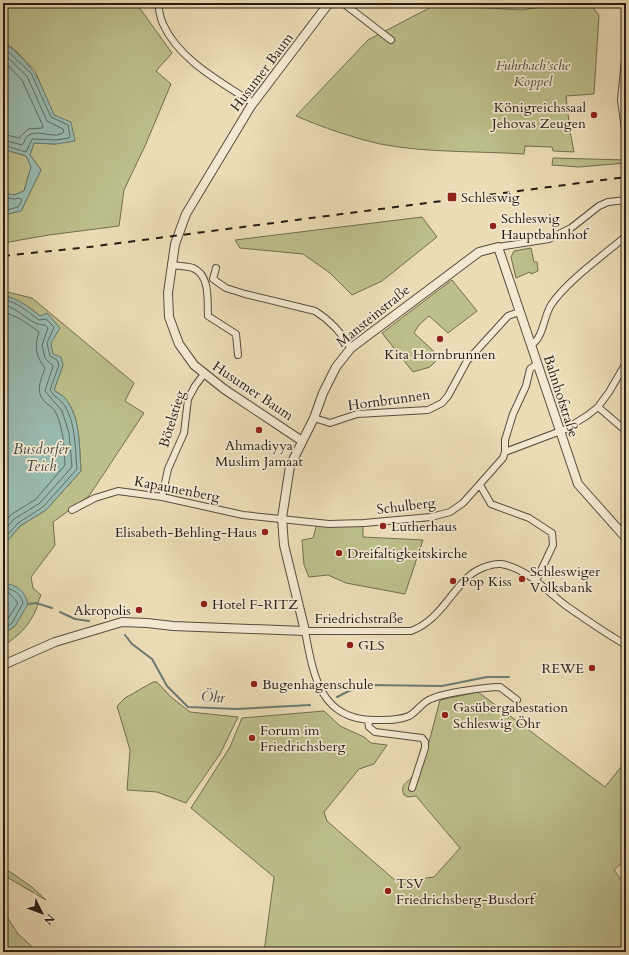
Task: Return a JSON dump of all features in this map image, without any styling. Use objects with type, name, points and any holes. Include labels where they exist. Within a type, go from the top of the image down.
[{"type":"street","points":[[158,3],[162,24],[172,40],[193,61],[253,103]]},
{"type":"street","name":"Husumer Baum","points":[[302,441],[238,400],[194,365],[179,344],[169,317],[168,293],[175,244],[186,214],[253,103],[329,3]]},
{"type":"street","points":[[343,3],[390,40]]},
{"type":"street","points":[[626,50],[621,100],[626,137]]},
{"type":"street","points":[[498,247],[549,239],[570,228],[600,206],[608,202],[626,200]]},
{"type":"street","points":[[531,345],[539,340],[551,306],[560,294],[626,236]]},
{"type":"street","name":"Bahnhofstraße","points":[[498,247],[559,431],[581,489],[626,538]]},
{"type":"street","name":"Mansteinstraße","points":[[302,441],[314,418],[336,367],[351,348],[479,252],[498,247]]},
{"type":"street","points":[[171,265],[193,268],[202,275],[206,286],[208,316],[236,334],[238,355]]},
{"type":"street","points":[[216,268],[213,279],[226,288],[315,310],[328,318],[338,329],[351,348]]},
{"type":"street","name":"Hornbrunnen","points":[[314,418],[330,423],[357,414],[428,410],[442,403],[448,396],[467,361],[508,316],[519,312]]},
{"type":"street","points":[[537,364],[530,369],[526,386],[513,414],[505,440],[505,452],[573,426],[598,407],[609,392],[626,363]]},
{"type":"street","name":"Bötelstieg","points":[[162,497],[168,469],[184,433],[188,399],[204,374]]},
{"type":"street","points":[[598,407],[626,431]]},
{"type":"street","points":[[302,441],[290,466],[282,518],[284,544],[305,631],[312,668],[318,683],[328,700],[336,709],[351,718],[368,720],[395,720],[404,718],[411,715],[430,699],[488,688],[500,687],[516,700]]},
{"type":"street","name":"Schulberg","points":[[282,518],[329,524],[364,524],[431,517],[450,512],[463,503],[480,485],[503,458],[505,452]]},
{"type":"street","points":[[480,485],[491,504],[529,518],[552,533],[553,545],[536,581]]},
{"type":"street","name":"Kapaunenberg","points":[[72,510],[95,498],[118,491],[162,497],[243,514],[282,518]]},
{"type":"street","name":"Friedrichstraße","points":[[3,665],[55,642],[114,623],[147,623],[173,626],[305,631],[411,631],[422,627],[441,611],[469,576],[497,564],[513,568],[536,581],[598,629],[626,645]]},
{"type":"street","points":[[368,720],[370,727],[375,732],[422,738],[425,742],[425,748],[412,788]]},
{"type":"green space","points":[[3,3],[136,3],[172,53],[156,71],[171,84],[145,146],[124,190],[119,226],[49,235],[3,243],[3,215],[21,211],[41,170],[30,155],[34,143],[56,144],[54,116],[35,71],[14,49],[3,42]]},
{"type":"green space","name":"Fuhrbach’sche Koppel","points":[[564,3],[589,3],[599,15],[594,94],[566,96],[574,152],[553,151],[552,147],[525,146],[524,154],[398,147],[380,144],[348,135],[296,116],[368,40],[435,5],[522,10]]},
{"type":"green space","points":[[3,149],[26,156],[31,167],[24,191],[14,195],[3,193]]},
{"type":"green space","points":[[553,158],[626,160],[626,163],[579,167],[552,165]]},
{"type":"green space","points":[[422,217],[437,237],[382,281],[352,295],[330,273],[303,254],[240,248],[235,240]]},
{"type":"green space","points":[[531,248],[534,262],[537,262],[538,271],[531,274],[530,272],[516,278],[511,257],[514,251]]},
{"type":"green space","points":[[452,280],[477,311],[448,333],[429,316],[419,325],[414,333],[440,357],[430,367],[413,372],[382,333]]},
{"type":"green space","points":[[3,291],[32,298],[134,383],[125,401],[144,413],[89,496],[53,522],[55,545],[31,577],[33,588],[41,595],[36,610],[26,627],[3,647],[3,634],[15,626],[20,617],[3,580],[3,546],[20,526],[46,510],[81,471],[78,432],[74,413],[64,397],[54,390],[63,365],[53,355],[40,316],[30,308],[9,297],[3,296]]},
{"type":"green space","points":[[317,524],[363,525],[363,537],[423,540],[405,594],[346,583],[328,575],[309,577],[304,565],[302,540],[313,538]]},
{"type":"green space","points":[[153,682],[157,682],[171,697],[190,712],[238,717],[220,754],[186,803],[157,792],[127,790],[130,750],[117,706],[125,698]]},
{"type":"green space","points":[[478,692],[605,787],[621,767],[626,771],[626,859],[614,870],[626,886],[626,952],[264,952],[274,877],[191,808],[230,747],[242,718],[324,711],[340,726],[364,737],[371,743],[387,745],[374,764],[359,769],[324,812],[327,821],[397,882],[434,877],[460,848],[416,796],[408,797],[404,795],[403,788],[405,783],[414,774],[421,748],[428,746],[440,700]]},
{"type":"green space","points":[[3,867],[32,887],[46,900],[3,875]]},
{"type":"green space","points":[[3,911],[18,934],[38,952],[13,952],[3,942]]},
{"type":"water","points":[[3,42],[22,58],[35,74],[54,115],[71,122],[75,141],[56,144],[34,143],[30,155],[41,170],[21,211],[3,215],[3,193],[14,195],[24,191],[31,167],[26,156],[3,149]]},
{"type":"water","name":"Busdorfer Teich","points":[[3,296],[13,298],[28,306],[40,316],[47,313],[60,328],[51,343],[53,354],[61,357],[63,365],[54,390],[64,397],[74,413],[78,432],[81,471],[46,510],[20,526],[3,546]]},
{"type":"water","points":[[3,580],[6,584],[17,587],[25,596],[28,604],[15,626],[3,634]]},
{"type":"waterway","name":"Öhr","points":[[28,604],[36,603],[52,608]]},
{"type":"waterway","name":"Öhr","points":[[60,612],[75,619],[89,621]]},
{"type":"waterway","name":"Öhr","points":[[125,635],[132,644],[152,659],[167,686],[188,707],[236,709],[310,705]]},
{"type":"waterway","name":"Öhr","points":[[337,697],[367,685],[442,686],[487,677],[509,677]]},
{"type":"railway","points":[[3,256],[89,247],[626,177]]},
{"type":"place","name":"Königreichssaal Jehovas Zeugen","points":[[594,115]]},
{"type":"place","name":"Schleswig","points":[[452,197]]},
{"type":"place","name":"Schleswig Hauptbahnhof","points":[[493,226]]},
{"type":"place","name":"Kita Hornbrunnen","points":[[440,339]]},
{"type":"place","name":"Ahmadiyya Muslim Jamaat","points":[[259,430]]},
{"type":"place","name":"Lutherhaus","points":[[383,526]]},
{"type":"place","name":"Elisabeth-Behling-Haus","points":[[265,532]]},
{"type":"place","name":"Dreifaltigkeitskirche","points":[[339,553]]},
{"type":"place","name":"Schleswiger Volksbank","points":[[522,579]]},
{"type":"place","name":"Pop Kiss","points":[[453,581]]},
{"type":"place","name":"Hotel F-RITZ","points":[[204,604]]},
{"type":"place","name":"Akropolis","points":[[139,610]]},
{"type":"place","name":"GLS","points":[[350,645]]},
{"type":"place","name":"REWE","points":[[592,668]]},
{"type":"place","name":"Bugenhagenschule","points":[[254,684]]},
{"type":"place","name":"Gasübergabestation Schleswig Öhr","points":[[445,715]]},
{"type":"place","name":"Forum im Friedrichsberg","points":[[252,738]]},
{"type":"place","name":"TSV Friedrichsberg-Busdorf","points":[[388,891]]}]
